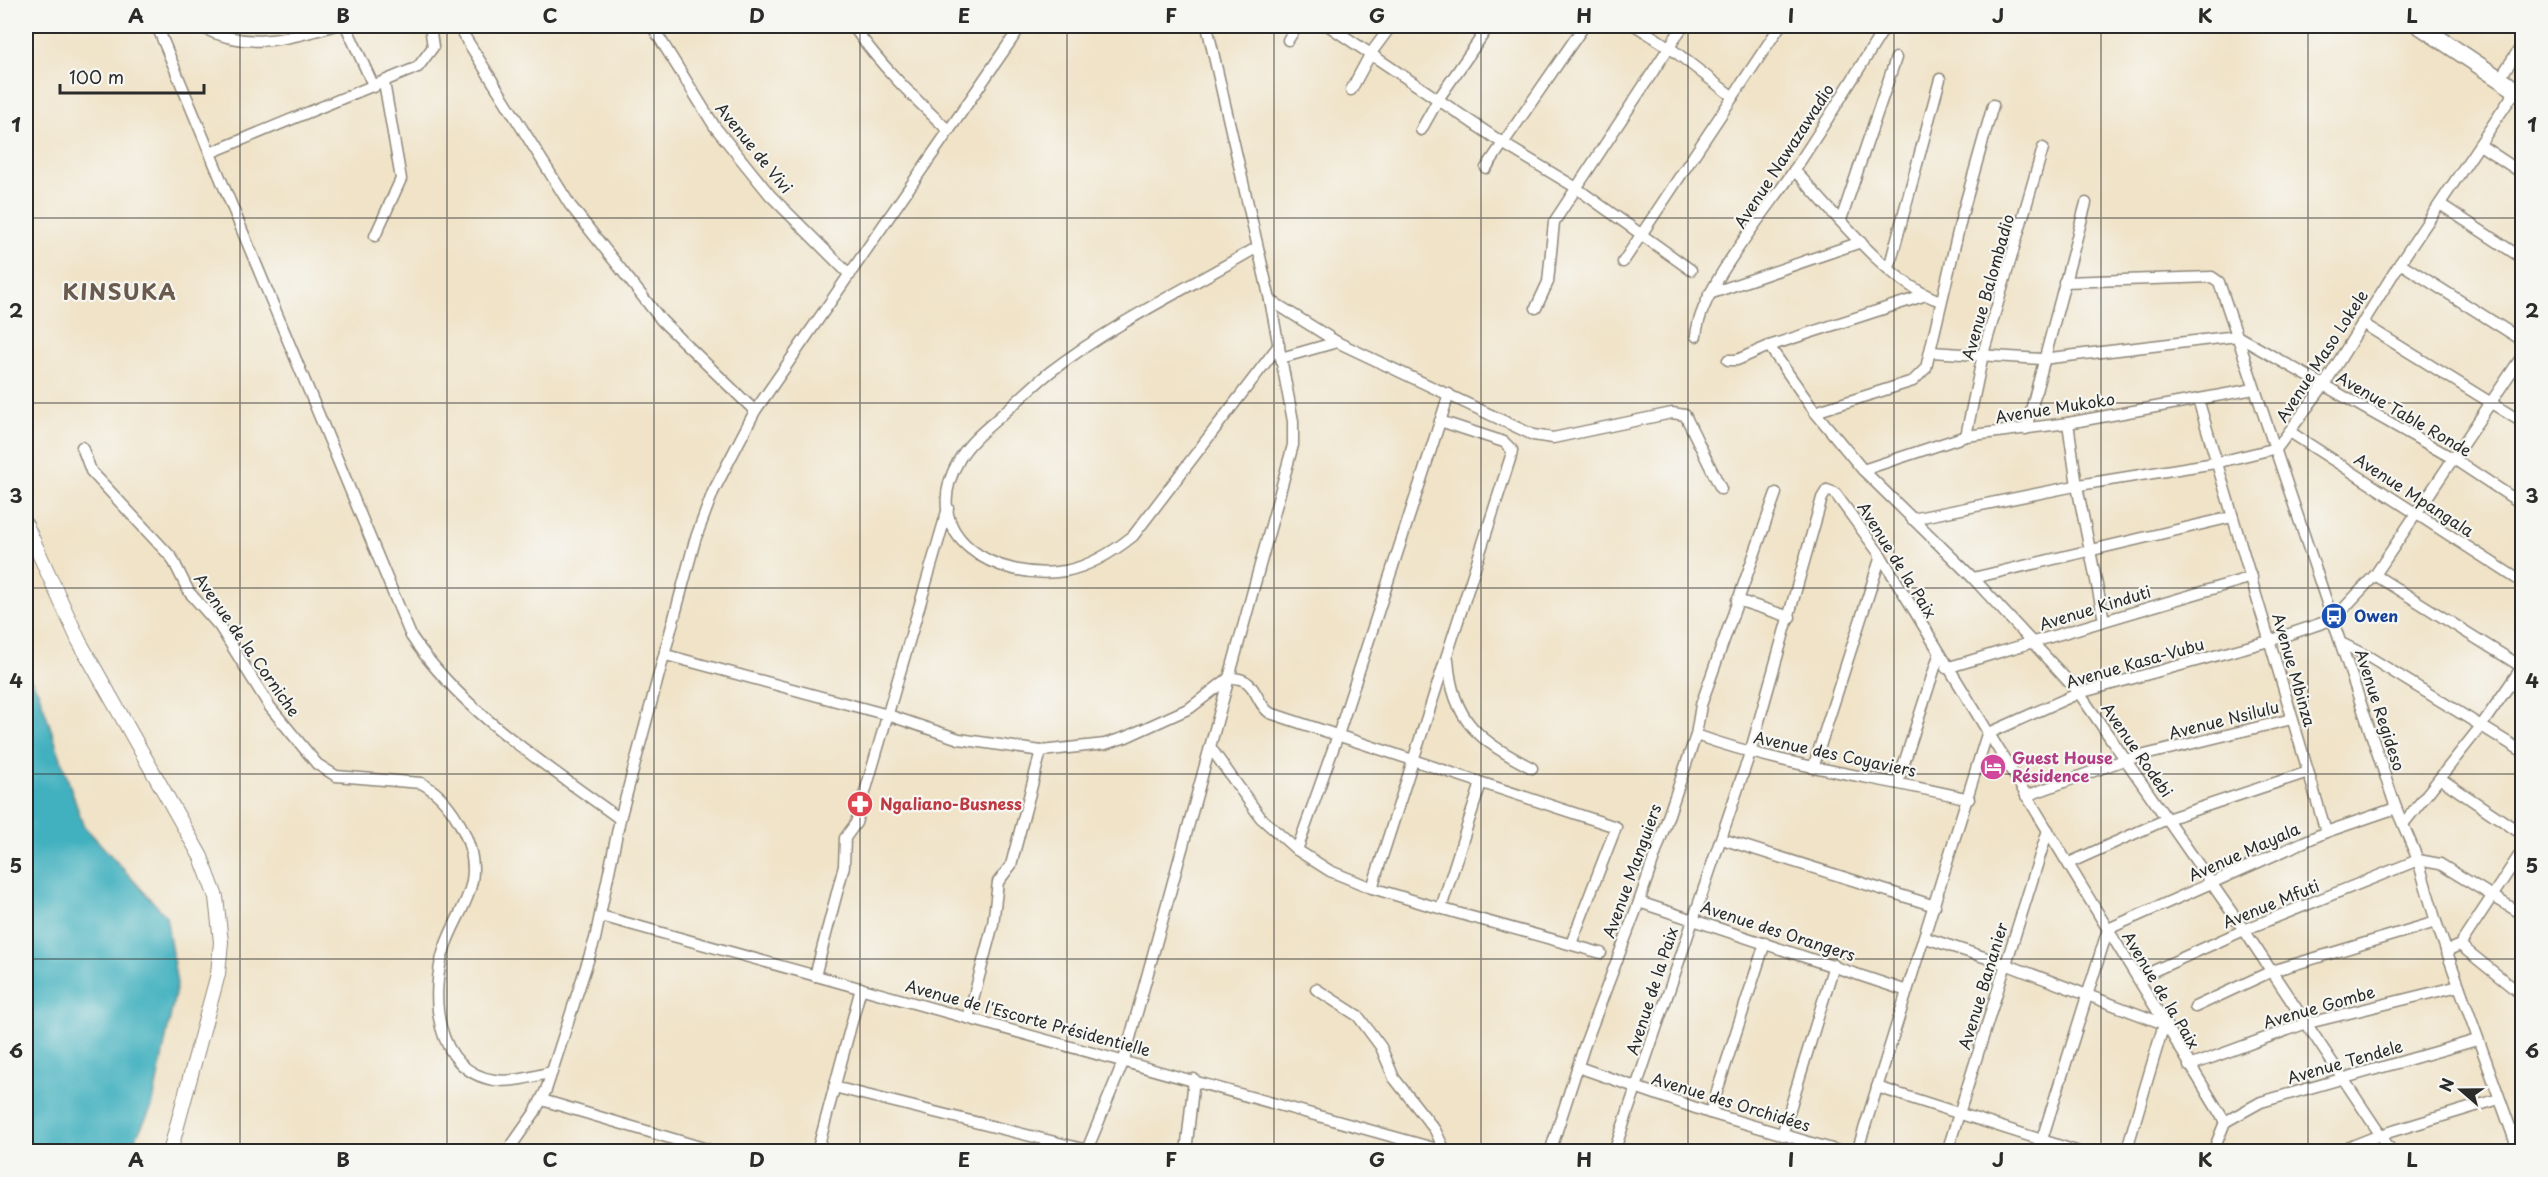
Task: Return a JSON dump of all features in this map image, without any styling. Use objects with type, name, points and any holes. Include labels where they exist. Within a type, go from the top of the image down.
[{"type":"main road","points":[[2428,28],[2519,92]]},
{"type":"main road","points":[[26,525],[79,640],[201,857],[216,897],[221,942],[218,974],[172,1150]]},
{"type":"street","points":[[157,26],[411,636],[426,658],[465,701],[620,819]]},
{"type":"street","points":[[201,27],[219,36],[244,41],[280,41],[333,26]]},
{"type":"street","points":[[346,26],[379,84],[401,179],[375,236]]},
{"type":"street","points":[[210,153],[417,67],[428,56],[433,46],[430,26]]},
{"type":"street","points":[[458,26],[570,205],[656,315],[755,411]]},
{"type":"street","name":"Avenue de Vivi","points":[[652,26],[715,127],[770,195],[850,275]]},
{"type":"street","points":[[853,26],[867,46],[918,102],[949,131]]},
{"type":"street","points":[[507,1152],[542,1100],[552,1072],[601,916],[620,819],[704,515],[728,461],[755,411],[1021,26]]},
{"type":"street","points":[[834,1087],[1087,1150],[1124,1060],[1293,445],[1293,421],[1270,300],[1256,248],[1207,26]]},
{"type":"street","points":[[1288,40],[1297,26]]},
{"type":"street","points":[[1329,26],[1439,98],[1504,144],[1575,187],[1691,270]]},
{"type":"street","points":[[1351,90],[1371,53],[1391,26]]},
{"type":"street","points":[[1421,130],[1439,98],[1490,26]]},
{"type":"street","points":[[1485,168],[1504,144],[1584,26]]},
{"type":"street","points":[[1636,26],[1669,47],[1733,97]]},
{"type":"street","points":[[1536,308],[1548,282],[1554,222],[1683,26]]},
{"type":"street","points":[[1623,262],[1780,26]]},
{"type":"street","name":"Avenue Nawazawadio","points":[[1696,336],[1697,320],[1708,294],[1794,170],[1882,32]]},
{"type":"street","points":[[2500,78],[2523,45]]},
{"type":"street","points":[[1841,220],[1896,58]]},
{"type":"street","points":[[1889,268],[1940,79]]},
{"type":"street","name":"Avenue Maso Lokele","points":[[2277,448],[2324,385],[2400,263],[2519,92]]},
{"type":"street","points":[[1815,412],[1913,381],[1922,374],[1931,352],[1941,301],[1993,105]]},
{"type":"street","points":[[2480,145],[2523,173]]},
{"type":"street","name":"Avenue Balombadio","points":[[1966,436],[1983,354],[2043,148]]},
{"type":"street","points":[[1794,170],[1861,242],[1889,268],[1923,296],[1941,301]]},
{"type":"street","points":[[2026,429],[2042,359],[2086,203]]},
{"type":"street","points":[[2440,204],[2523,258]]},
{"type":"street","points":[[1708,294],[1861,242]]},
{"type":"street","points":[[815,976],[844,866],[845,838],[856,824],[948,508],[951,477],[960,458],[974,440],[1050,372],[1091,344],[1256,248]]},
{"type":"street","points":[[2400,263],[2523,340]]},
{"type":"street","name":"Avenue Regideso","points":[[2064,282],[2215,278],[2219,282],[2343,644],[2396,808],[2418,860],[2436,922],[2477,1040],[2519,1145]]},
{"type":"street","points":[[1728,360],[1737,360],[1769,346],[1923,296]]},
{"type":"street","points":[[1270,300],[1337,342],[1543,438],[1672,413],[1685,415],[1721,489]]},
{"type":"street","points":[[2362,323],[2523,422]]},
{"type":"street","points":[[1931,352],[2042,359],[2237,336]]},
{"type":"street","name":"Avenue Table Ronde","points":[[2237,336],[2454,459],[2523,504]]},
{"type":"street","points":[[1281,358],[1337,342]]},
{"type":"street","points":[[948,508],[956,535],[974,554],[1003,567],[1032,572],[1065,571],[1086,565],[1116,549],[1133,536],[1279,345]]},
{"type":"street","name":"Avenue Rodebi","points":[[1769,346],[1815,412],[1863,470],[2035,642],[2079,693],[2272,971],[2304,1024],[2392,1152]]},
{"type":"street","name":"Avenue Kasa-Vubu","points":[[1988,734],[2079,693],[2269,641],[2334,619],[2375,575],[2523,356]]},
{"type":"street","name":"Avenue Mukoko","points":[[1863,470],[1966,436],[2068,423],[2254,389]]},
{"type":"street","points":[[1297,850],[1338,735],[1449,394]]},
{"type":"street","name":"Avenue Mbinza","points":[[2198,399],[2215,463],[2252,577],[2326,832]]},
{"type":"street","points":[[1372,888],[1512,450],[1504,442],[1440,421]]},
{"type":"street","points":[[2068,423],[2077,486],[2104,620]]},
{"type":"street","name":"Avenue Mpangala","points":[[2290,432],[2416,516],[2523,582]]},
{"type":"street","name":"Avenue de la Corniche","points":[[82,447],[91,471],[172,558],[189,592],[220,627],[270,707],[316,764],[336,776],[421,783],[433,789],[443,800],[461,828],[471,855],[473,871],[470,890],[445,947],[438,972],[436,998],[441,1031],[447,1046],[459,1063],[476,1074],[493,1080],[516,1080],[552,1072]]},
{"type":"street","points":[[1912,519],[2077,486],[2215,463],[2277,448]]},
{"type":"street","name":"Avenue de la Paix","points":[[1614,1152],[1750,753],[1822,498],[1827,490],[1835,493],[1881,556],[1947,668],[2070,863],[2189,1066],[2225,1122]]},
{"type":"street","name":"Avenue Manguiers","points":[[1550,1152],[1639,902],[1696,735],[1701,705],[1776,493]]},
{"type":"street","points":[[1973,578],[2232,517]]},
{"type":"street","points":[[1813,768],[1881,556]]},
{"type":"street","points":[[2375,575],[2522,667],[2441,779],[2404,823]]},
{"type":"street","name":"Avenue Kinduti","points":[[1947,668],[2252,577]]},
{"type":"street","points":[[1737,600],[1790,617]]},
{"type":"street","points":[[2343,644],[2369,657],[2523,751]]},
{"type":"street","points":[[1447,652],[1452,688],[1465,719],[1488,744],[1532,768]]},
{"type":"street","points":[[666,655],[888,715],[959,739],[1041,751],[1105,744],[1126,737],[1190,708],[1229,678],[1237,679],[1252,686],[1263,708],[1270,713],[1616,827],[1571,944]]},
{"type":"street","points":[[1898,782],[1939,655]]},
{"type":"street","name":"Avenue Nsilulu","points":[[2026,796],[2124,760],[2292,718]]},
{"type":"street","points":[[1857,1152],[1907,991],[1926,938],[1988,734]]},
{"type":"street","name":"Avenue des Coyaviers","points":[[1696,735],[1750,753],[1813,768],[1898,782],[1969,799]]},
{"type":"street","points":[[1210,747],[1255,812],[1297,850],[1341,877],[1441,909],[1602,953]]},
{"type":"street","points":[[968,1018],[993,924],[998,882],[1011,865],[1041,751]]},
{"type":"street","points":[[2070,863],[2167,819],[2308,772]]},
{"type":"street","points":[[2441,779],[2523,834]]},
{"type":"street","points":[[1441,909],[1481,783]]},
{"type":"street","name":"Avenue Mayala","points":[[2108,929],[2326,832],[2396,808]]},
{"type":"street","name":"Avenue Bananier","points":[[1947,1152],[2048,830]]},
{"type":"street","points":[[1722,839],[1935,906]]},
{"type":"street","points":[[2446,951],[2460,945],[2523,851]]},
{"type":"street","points":[[2418,860],[2440,864],[2523,914]]},
{"type":"street","name":"Avenue Mfuti","points":[[2138,978],[2244,930],[2418,860]]},
{"type":"street","name":"Avenue des Orangers","points":[[1639,902],[1907,991]]},
{"type":"street","name":"Avenue de l'Escorte Présidentielle","points":[[601,916],[1194,1079],[1446,1151]]},
{"type":"street","points":[[2195,1006],[2272,971],[2436,922]]},
{"type":"street","points":[[2038,1152],[2089,996],[2108,929]]},
{"type":"street","points":[[1926,938],[2005,964],[2164,1024],[2126,1152]]},
{"type":"street","points":[[1710,1113],[1765,943]]},
{"type":"street","points":[[2460,945],[2523,995]]},
{"type":"street","points":[[1782,1135],[1834,965]]},
{"type":"street","name":"Avenue Gombe","points":[[2189,1066],[2304,1024],[2459,986]]},
{"type":"street","points":[[817,1152],[861,988]]},
{"type":"street","points":[[1316,989],[1358,1016],[1381,1047],[1394,1078],[1435,1130],[1446,1151]]},
{"type":"street","name":"Avenue Tendele","points":[[2225,1122],[2261,1102],[2477,1040]]},
{"type":"street","name":"Avenue des Orchidées","points":[[1578,1068],[1710,1113],[1842,1152]]},
{"type":"street","points":[[1186,1152],[1194,1079]]},
{"type":"street","points":[[1877,1087],[1958,1115],[2079,1152]]},
{"type":"street","points":[[2337,1152],[2380,1135],[2499,1099]]},
{"type":"street","points":[[542,1100],[717,1152]]},
{"type":"street","points":[[2213,1152],[2225,1122]]},
{"type":"water","points":[[26,672],[39,693],[83,825],[166,916],[177,984],[152,1107],[129,1151],[26,1151]]},
{"type":"place","name":"Owen","points":[[2334,616]]},
{"type":"place","name":"Guest House Résidence","points":[[1993,767]]},
{"type":"place","name":"Ngaliano-Busness","points":[[860,804]]},
{"type":"district","name":"KINSUKA","points":[[120,292]]}]
